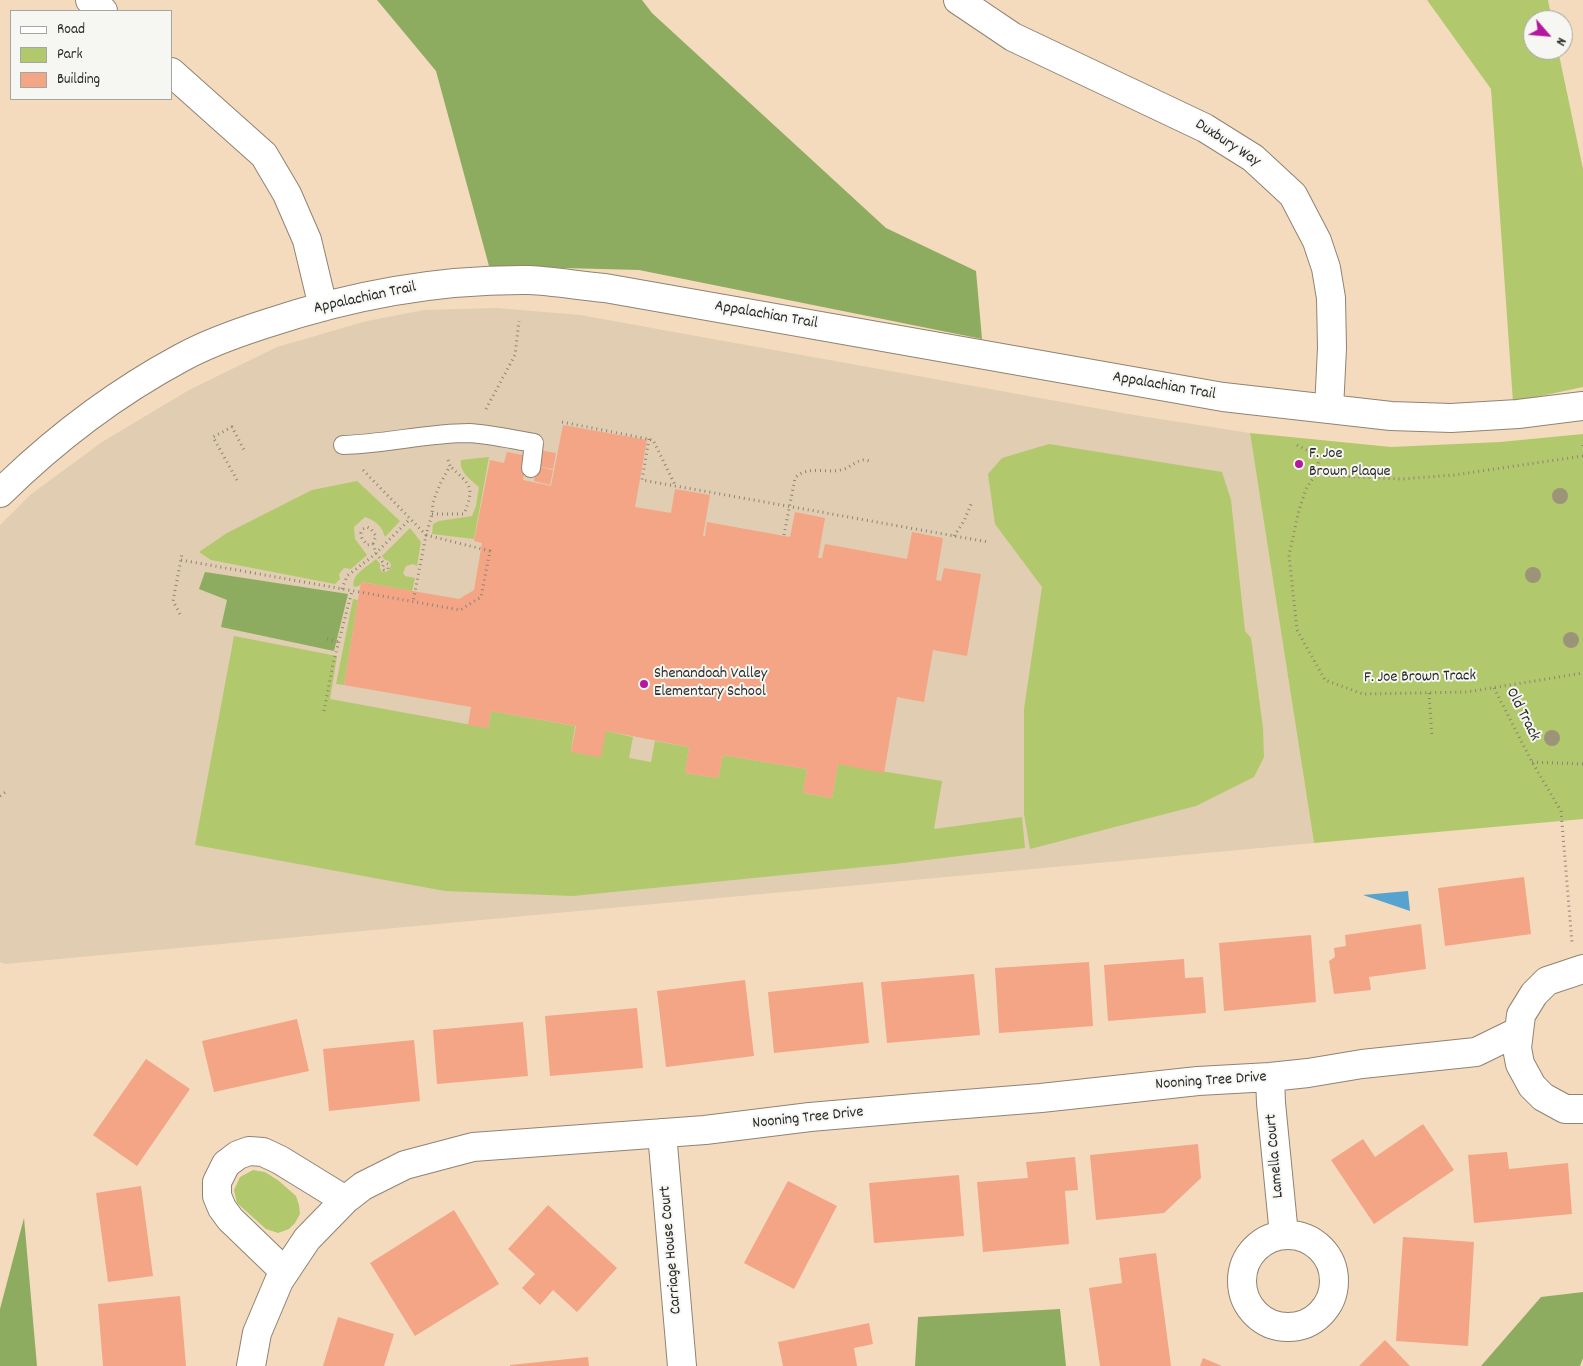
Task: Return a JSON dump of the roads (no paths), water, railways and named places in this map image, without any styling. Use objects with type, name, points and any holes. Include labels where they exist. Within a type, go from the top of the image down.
[{"type":"street","points":[[90,0],[102,10]]},
{"type":"street","name":"Duxbury Way","points":[[958,0],[1013,37],[1206,128],[1253,158],[1292,194],[1317,241],[1326,268],[1331,298],[1332,348],[1329,409]]},
{"type":"street","points":[[172,73],[264,155],[287,194],[307,240],[323,306]]},
{"type":"street","name":"Appalachian Trail","points":[[0,493],[30,464],[78,423],[128,388],[182,357],[229,336],[323,306],[389,291],[453,283],[530,280],[615,290],[1223,397],[1392,416],[1451,418],[1518,414],[1583,406]]},
{"type":"street","points":[[1583,968],[1547,981],[1534,994],[1521,1015],[1517,1048],[1520,1064],[1532,1086],[1542,1097],[1565,1109],[1583,1109]]},
{"type":"street","points":[[1476,1052],[1519,1031]]},
{"type":"street","points":[[1476,1052],[1520,1064]]},
{"type":"street","name":"Nooning Tree Drive","points":[[251,1366],[257,1333],[279,1281],[307,1239],[345,1200],[363,1186],[405,1165],[473,1146],[662,1133],[914,1108],[1041,1098],[1198,1081],[1270,1078],[1362,1064],[1476,1052]]},
{"type":"street","name":"Lamella Court","points":[[1270,1078],[1284,1235]]},
{"type":"street","name":"Carriage House Court","points":[[662,1133],[682,1366]]},
{"type":"street","points":[[285,1272],[230,1220],[222,1208],[217,1196],[217,1182],[226,1164],[238,1155],[249,1151],[263,1152],[280,1160],[345,1200]]},
{"type":"lane","points":[[343,445],[365,445],[471,433],[534,443],[530,468]]},
{"type":"water","points":[[1408,891],[1410,911],[1363,895]]},
{"type":"place","name":"F. Joe Brown Plaque","points":[[1299,464]]},
{"type":"place","name":"Shenandoah Valley Elementary School","points":[[644,684]]}]
